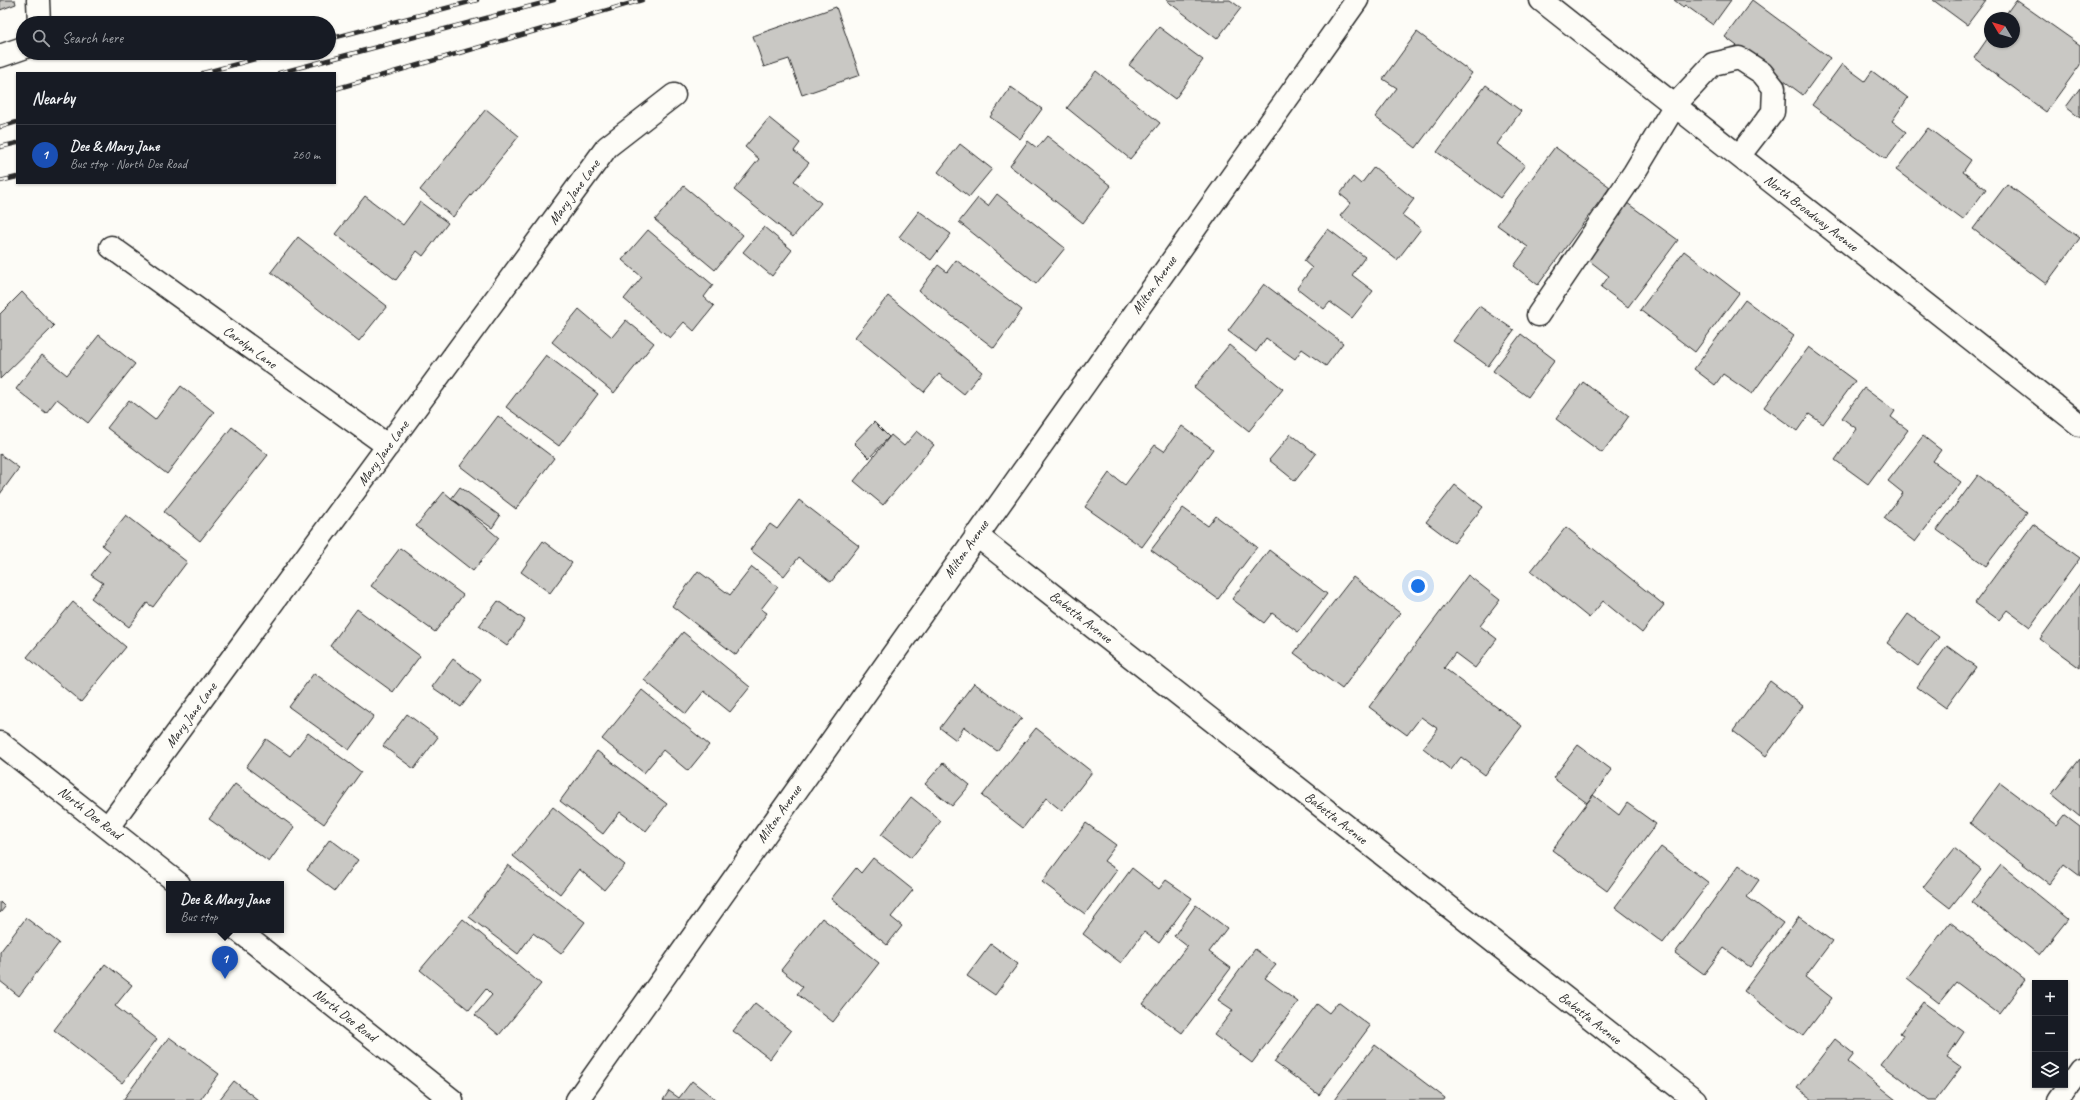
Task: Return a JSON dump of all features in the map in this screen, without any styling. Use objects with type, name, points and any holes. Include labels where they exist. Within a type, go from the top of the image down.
[{"type":"street","points":[[38,0],[39,16]]},
{"type":"street","name":"Milton Avenue","points":[[577,1100],[976,535],[1357,0]]},
{"type":"street","name":"North Broadway Avenue","points":[[1541,0],[2080,425]]},
{"type":"street","points":[[0,56],[16,50]]},
{"type":"street","points":[[1538,315],[1634,173],[1674,105],[1713,64],[1739,58],[1762,73],[1774,88],[1773,112],[1739,156]]},
{"type":"street","name":"Mary Jane Lane","points":[[108,827],[607,148],[674,95]]},
{"type":"street","name":"Carolyn Lane","points":[[111,247],[388,446]]},
{"type":"street","name":"Babetta Avenue","points":[[976,535],[1695,1100]]},
{"type":"street","name":"North Dee Road","points":[[0,743],[176,881]]},
{"type":"street","name":"North Dee Road","points":[[242,933],[452,1100]]},
{"type":"street","points":[[2058,1100],[2080,1068]]},
{"type":"building","points":[[0,0],[15,0],[16,4],[0,10]]},
{"type":"building","points":[[1166,0],[1230,0],[1241,8],[1217,39]]},
{"type":"building","points":[[1674,0],[1731,0],[1713,25],[1685,5],[1683,7]]},
{"type":"building","points":[[1752,0],[1830,58],[1803,95],[1725,37]]},
{"type":"building","points":[[1933,0],[1986,0],[1967,25]]},
{"type":"building","points":[[2016,0],[2080,45],[2080,65],[2046,112],[1974,58],[1984,44],[1984,48],[2020,48],[2020,12],[2007,12]]},
{"type":"building","points":[[836,7],[860,75],[802,95],[789,59],[764,67],[753,36]]},
{"type":"building","points":[[1159,27],[1203,60],[1175,99],[1129,65]]},
{"type":"building","points":[[1417,32],[1472,73],[1416,148],[1375,117],[1397,88],[1383,79]]},
{"type":"building","points":[[1842,64],[1865,81],[1872,71],[1908,98],[1892,121],[1906,132],[1886,159],[1812,105]]},
{"type":"building","points":[[1096,71],[1160,123],[1130,159],[1067,108]]},
{"type":"building","points":[[1486,85],[1521,111],[1497,144],[1525,165],[1500,198],[1437,152]]},
{"type":"building","points":[[1011,87],[1042,109],[1020,139],[990,117]]},
{"type":"building","points":[[2080,88],[2080,118],[2066,107]]},
{"type":"building","points":[[486,109],[519,136],[453,217],[420,190]]},
{"type":"building","points":[[769,118],[800,143],[794,151],[809,163],[794,181],[821,203],[793,237],[734,190],[759,159],[745,147]]},
{"type":"building","points":[[1928,128],[1971,160],[1963,172],[1986,189],[1963,220],[1896,170]]},
{"type":"building","points":[[1047,136],[1111,186],[1083,223],[1010,166],[1028,141],[1037,148]]},
{"type":"building","points":[[960,144],[992,169],[969,197],[938,172]]},
{"type":"building","points":[[1555,147],[1610,187],[1538,285],[1514,266],[1528,247],[1497,225]]},
{"type":"building","points":[[1374,167],[1414,199],[1402,215],[1421,229],[1397,260],[1340,216],[1351,203],[1340,194],[1353,177],[1361,184]]},
{"type":"building","points":[[2007,184],[2080,238],[2046,284],[1973,229]]},
{"type":"building","points":[[684,186],[743,235],[715,270],[655,220]]},
{"type":"building","points":[[997,194],[1065,248],[1036,284],[959,222],[978,198],[988,206]]},
{"type":"building","points":[[365,196],[403,225],[420,202],[448,223],[423,256],[417,251],[396,280],[335,234]]},
{"type":"building","points":[[1623,200],[1678,240],[1628,307],[1601,287],[1609,276],[1582,255]]},
{"type":"building","points":[[919,211],[951,234],[931,260],[899,237]]},
{"type":"building","points":[[764,227],[792,250],[772,276],[743,252]]},
{"type":"building","points":[[1328,229],[1365,257],[1352,275],[1373,291],[1352,318],[1330,302],[1324,309],[1297,288],[1312,268],[1304,261]]},
{"type":"building","points":[[648,230],[713,285],[704,297],[714,306],[694,331],[684,322],[670,338],[624,299],[642,277],[622,260]]},
{"type":"building","points":[[298,237],[387,306],[359,341],[271,272]]},
{"type":"building","points":[[1684,251],[1739,293],[1695,352],[1640,310]]},
{"type":"building","points":[[956,260],[1022,310],[994,348],[919,291],[938,265],[947,272]]},
{"type":"building","points":[[1264,284],[1343,343],[1326,366],[1302,349],[1295,359],[1266,338],[1256,352],[1228,331]]},
{"type":"building","points":[[22,292],[54,326],[0,379],[0,314]]},
{"type":"building","points":[[888,296],[982,372],[964,394],[939,374],[924,392],[855,337]]},
{"type":"building","points":[[1745,300],[1794,336],[1752,394],[1723,374],[1715,385],[1694,369]]},
{"type":"building","points":[[1479,306],[1514,330],[1488,366],[1453,341]]},
{"type":"building","points":[[579,309],[612,337],[626,320],[654,343],[614,393],[552,342]]},
{"type":"building","points":[[1521,334],[1555,360],[1528,397],[1493,371]]},
{"type":"building","points":[[99,335],[135,364],[88,423],[57,399],[46,413],[16,389],[42,355],[67,375]]},
{"type":"building","points":[[1229,345],[1283,389],[1249,431],[1194,387]]},
{"type":"building","points":[[1809,347],[1855,381],[1823,424],[1809,414],[1797,431],[1764,407]]},
{"type":"building","points":[[546,355],[598,394],[559,446],[506,407]]},
{"type":"building","points":[[1583,382],[1629,416],[1602,453],[1556,419]]},
{"type":"building","points":[[181,386],[214,412],[167,474],[107,428],[129,400],[155,420]]},
{"type":"building","points":[[1864,388],[1895,411],[1891,417],[1908,430],[1868,484],[1835,460],[1857,429],[1842,418]]},
{"type":"building","points":[[498,416],[554,458],[516,509],[460,466]]},
{"type":"building","points":[[874,422],[889,437],[869,458],[854,443]]},
{"type":"building","points":[[1182,426],[1213,449],[1142,547],[1085,507],[1109,473],[1125,485],[1155,445],[1164,451]]},
{"type":"building","points":[[232,427],[268,455],[200,541],[164,512]]},
{"type":"building","points":[[917,431],[934,445],[883,505],[854,481],[891,435],[904,446]]},
{"type":"building","points":[[1291,434],[1316,454],[1295,481],[1269,460]]},
{"type":"building","points":[[1923,436],[1941,450],[1933,461],[1961,482],[1915,542],[1884,518],[1903,493],[1888,481]]},
{"type":"building","points":[[0,454],[19,468],[0,494]]},
{"type":"building","points":[[1978,475],[2027,512],[1986,566],[1937,530]]},
{"type":"building","points":[[1455,485],[1483,507],[1454,543],[1426,522]]},
{"type":"building","points":[[460,487],[500,516],[492,528],[451,499]]},
{"type":"building","points":[[444,492],[499,538],[473,571],[416,526]]},
{"type":"building","points":[[799,500],[859,546],[831,582],[799,557],[784,576],[750,550],[770,524],[777,529]]},
{"type":"building","points":[[1183,508],[1208,526],[1216,516],[1257,547],[1218,599],[1151,550]]},
{"type":"building","points":[[126,515],[187,562],[153,607],[147,603],[129,627],[91,598],[103,583],[91,575],[110,551],[102,545]]},
{"type":"building","points":[[2033,524],[2080,558],[2030,627],[2007,610],[1999,620],[1975,603]]},
{"type":"building","points":[[1566,527],[1664,605],[1642,633],[1603,601],[1589,618],[1531,571]]},
{"type":"building","points":[[543,541],[572,563],[550,593],[521,572]]},
{"type":"building","points":[[400,548],[463,595],[435,632],[371,586]]},
{"type":"building","points":[[1269,550],[1327,594],[1298,632],[1272,613],[1264,623],[1232,599]]},
{"type":"building","points":[[752,567],[778,587],[761,609],[767,613],[736,655],[672,606],[698,571],[730,595]]},
{"type":"building","points":[[1468,575],[1500,600],[1480,626],[1497,639],[1475,668],[1455,653],[1444,668],[1522,726],[1485,775],[1461,757],[1451,770],[1423,748],[1438,729],[1421,717],[1407,735],[1369,707]]},
{"type":"building","points":[[1353,577],[1400,613],[1342,689],[1294,653]]},
{"type":"building","points":[[2080,583],[2080,668],[2040,639]]},
{"type":"building","points":[[498,601],[525,620],[507,646],[479,626]]},
{"type":"building","points":[[73,602],[126,647],[81,702],[27,657]]},
{"type":"building","points":[[357,609],[420,656],[393,692],[330,646]]},
{"type":"building","points":[[1908,614],[1939,637],[1918,666],[1887,643]]},
{"type":"building","points":[[683,632],[750,687],[730,712],[704,691],[686,714],[644,680]]},
{"type":"building","points":[[1947,646],[1976,667],[1946,708],[1917,687]]},
{"type":"building","points":[[453,659],[481,680],[461,707],[432,687]]},
{"type":"building","points":[[314,673],[374,716],[349,750],[289,707]]},
{"type":"building","points":[[1770,681],[1803,706],[1766,756],[1733,731]]},
{"type":"building","points":[[974,683],[1022,718],[997,751],[964,727],[956,740],[940,728]]},
{"type":"building","points":[[642,690],[709,745],[688,771],[663,750],[644,773],[602,739]]},
{"type":"building","points":[[407,714],[438,737],[414,769],[383,746]]},
{"type":"building","points":[[1036,728],[1092,772],[1062,811],[1046,798],[1023,828],[982,796]]},
{"type":"building","points":[[308,733],[361,772],[324,824],[246,767],[266,739],[290,756]]},
{"type":"building","points":[[1578,745],[1612,770],[1587,803],[1553,778]]},
{"type":"building","points":[[597,751],[667,804],[646,831],[620,812],[603,834],[560,801]]},
{"type":"building","points":[[2080,759],[2080,817],[2052,794]]},
{"type":"building","points":[[943,763],[970,785],[952,806],[925,784]]},
{"type":"building","points":[[2000,783],[2056,825],[2064,815],[2080,827],[2080,876],[2064,864],[2049,884],[1970,823]]},
{"type":"building","points":[[235,784],[294,827],[269,862],[209,819]]},
{"type":"building","points":[[1593,795],[1619,815],[1627,803],[1656,824],[1607,891],[1552,850]]},
{"type":"building","points":[[911,797],[941,821],[911,858],[881,835]]},
{"type":"building","points":[[553,807],[625,865],[604,890],[579,869],[560,894],[513,856]]},
{"type":"building","points":[[1086,823],[1116,845],[1104,861],[1117,870],[1085,914],[1042,882]]},
{"type":"building","points":[[330,839],[358,860],[335,891],[307,870]]},
{"type":"building","points":[[1661,847],[1709,883],[1663,943],[1615,907]]},
{"type":"building","points":[[1954,848],[1981,869],[1950,908],[1923,887]]},
{"type":"building","points":[[873,858],[913,890],[891,917],[902,926],[887,945],[831,899],[856,868],[861,873]]},
{"type":"building","points":[[508,865],[585,922],[561,954],[533,933],[518,954],[469,917]]},
{"type":"building","points":[[1739,865],[1759,880],[1747,897],[1783,923],[1750,967],[1724,948],[1704,974],[1675,953]]},
{"type":"building","points":[[2001,865],[2068,919],[2039,955],[1972,902]]},
{"type":"building","points":[[1132,868],[1159,889],[1166,880],[1192,898],[1159,943],[1144,932],[1121,963],[1083,934]]},
{"type":"building","points":[[0,902],[5,907],[0,913]]},
{"type":"building","points":[[1196,905],[1227,928],[1209,952],[1231,968],[1182,1033],[1143,1004],[1187,946],[1174,936]]},
{"type":"building","points":[[1799,917],[1832,941],[1805,977],[1832,998],[1803,1036],[1744,991]]},
{"type":"building","points":[[26,918],[59,943],[19,996],[0,981],[0,952]]},
{"type":"building","points":[[822,918],[879,963],[833,1022],[797,994],[803,987],[781,970]]},
{"type":"building","points":[[463,919],[541,984],[499,1035],[475,1015],[492,995],[486,989],[469,1010],[420,970]]},
{"type":"building","points":[[1950,922],[2025,980],[1999,1014],[1956,982],[1939,1003],[1907,978]]},
{"type":"building","points":[[991,944],[1018,964],[995,995],[967,976]]},
{"type":"building","points":[[1255,949],[1276,965],[1265,978],[1298,1002],[1252,1063],[1214,1035],[1233,1010],[1218,1000]]},
{"type":"building","points":[[105,964],[132,985],[115,1006],[157,1039],[122,1083],[54,1030]]},
{"type":"building","points":[[1338,1002],[1370,1026],[1319,1095],[1274,1062],[1317,1004],[1329,1013]]},
{"type":"building","points":[[1923,1002],[1964,1032],[1947,1057],[1961,1067],[1936,1100],[1929,1100],[1881,1064],[1903,1035],[1900,1033]]},
{"type":"building","points":[[755,1003],[791,1031],[770,1059],[733,1031]]},
{"type":"building","points":[[169,1037],[219,1074],[200,1100],[123,1100]]},
{"type":"building","points":[[1835,1039],[1854,1054],[1848,1062],[1896,1100],[1813,1100],[1797,1088]]},
{"type":"building","points":[[1375,1045],[1445,1098],[1444,1100],[1334,1100]]},
{"type":"building","points":[[234,1081],[258,1100],[219,1100]]},
{"type":"building","points":[[692,1081],[715,1099],[663,1100],[669,1091],[679,1098]]},
{"type":"railway","points":[[336,37],[477,0]]},
{"type":"railway","points":[[336,58],[554,0]]},
{"type":"railway","points":[[336,89],[642,0]]},
{"type":"railway","points":[[207,72],[252,60]]},
{"type":"railway","points":[[283,72],[328,60]]},
{"type":"railway","points":[[0,127],[16,122]]},
{"type":"railway","points":[[0,147],[16,143]]},
{"type":"railway","points":[[0,181],[16,177]]},
{"type":"place","name":"Dee & Mary Jane","points":[[225,979]]}]
